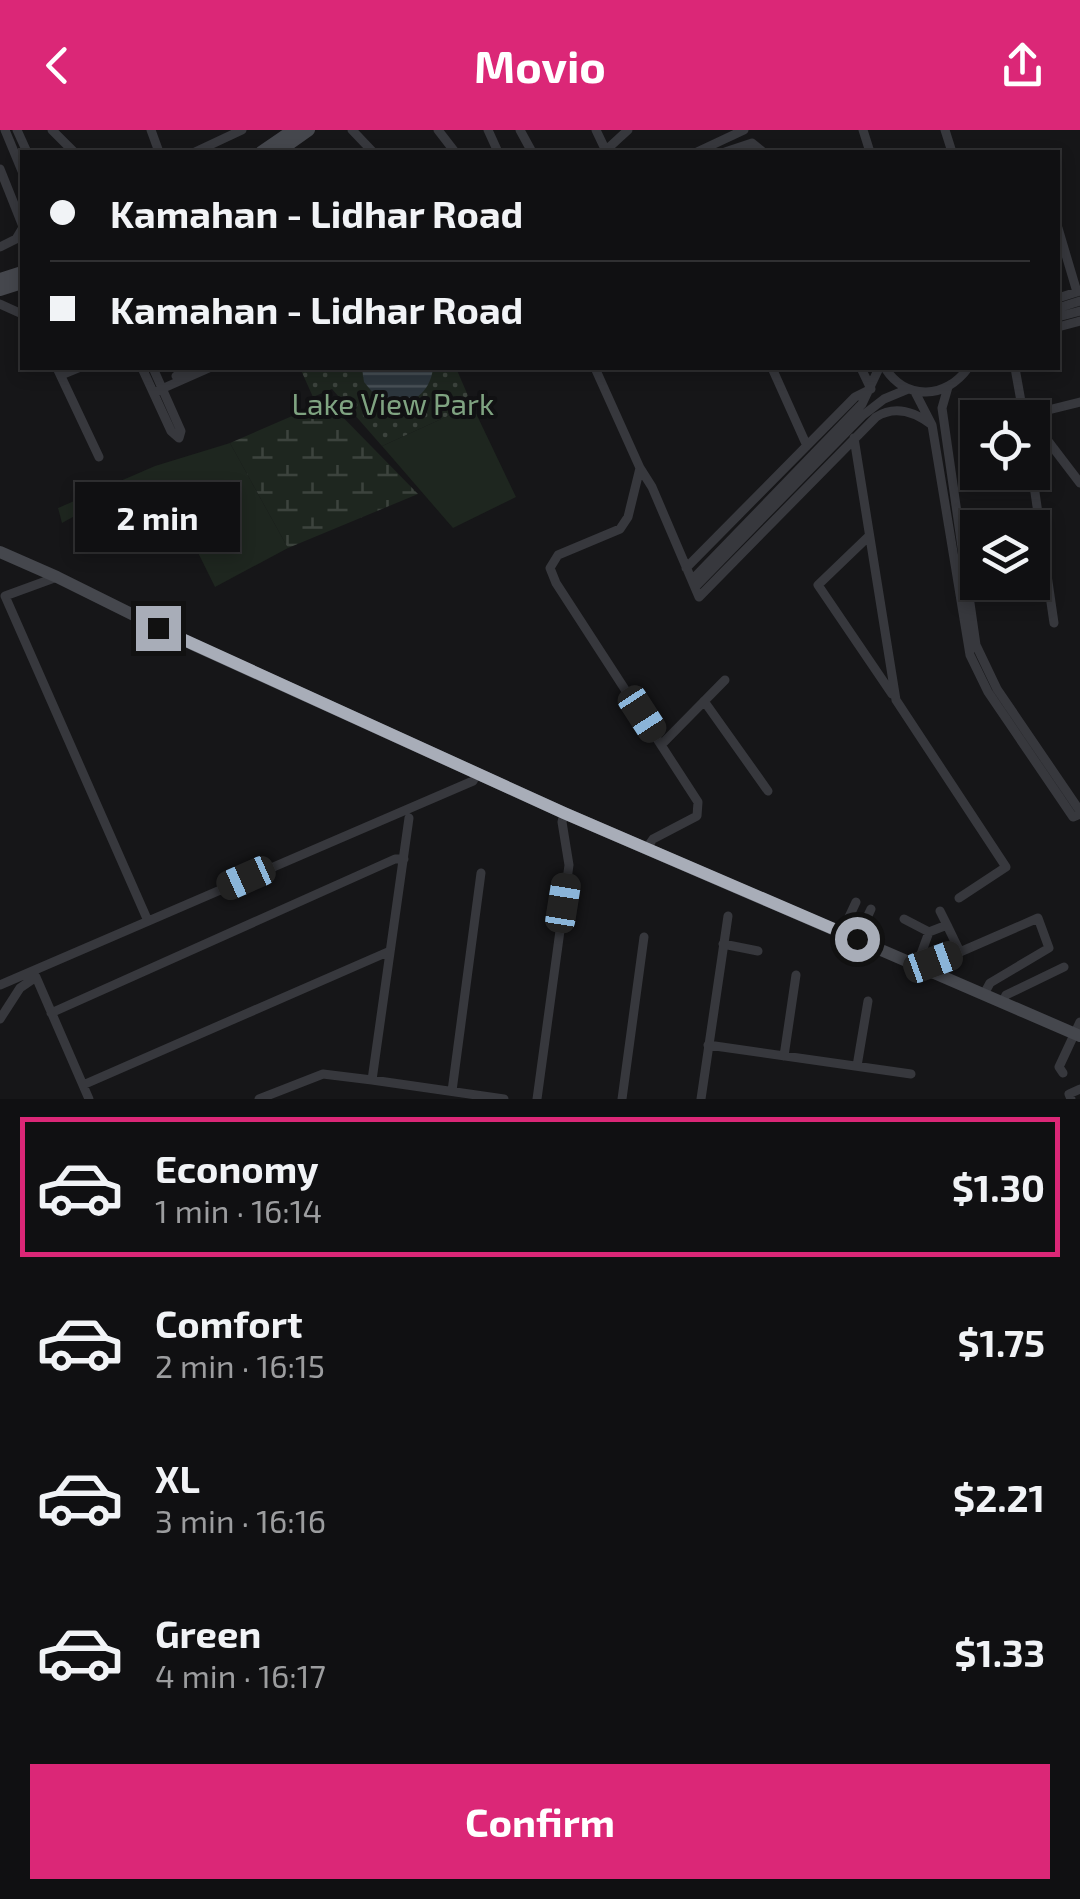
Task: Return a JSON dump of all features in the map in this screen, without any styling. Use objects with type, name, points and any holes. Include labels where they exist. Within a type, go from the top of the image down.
[{"type":"main road","points":[[264,150],[293,130]]},
{"type":"main road","points":[[281,150],[309,130]]},
{"type":"main road","points":[[0,552],[192,644],[646,850],[1002,1002],[1078,1030]]},
{"type":"street","points":[[5,130],[20,166]]},
{"type":"street","points":[[52,130],[72,150]]},
{"type":"street","points":[[198,150],[222,134],[242,130]]},
{"type":"street","points":[[352,130],[371,150]]},
{"type":"street","points":[[438,130],[453,150]]},
{"type":"street","points":[[608,150],[628,130]]},
{"type":"street","points":[[700,150],[744,130]]},
{"type":"street","points":[[732,150],[752,144],[761,150]]},
{"type":"street","points":[[0,169],[20,222]]},
{"type":"street","points":[[0,247],[16,240],[20,231]]},
{"type":"street","points":[[1060,234],[1079,295]]},
{"type":"street","points":[[59,370],[98,457]]},
{"type":"street","points":[[144,370],[157,386],[181,431],[178,438],[171,431],[157,386],[153,370]]},
{"type":"street","points":[[157,386],[190,370]]},
{"type":"street","points":[[157,386],[203,370]]},
{"type":"street","points":[[596,370],[699,597],[884,412],[903,411],[932,425]]},
{"type":"street","points":[[773,370],[807,446]]},
{"type":"street","points":[[862,370],[871,389]]},
{"type":"street","points":[[693,583],[862,404],[881,370]]},
{"type":"street","points":[[884,370],[911,390],[938,392],[966,370]]},
{"type":"street","points":[[1016,370],[1024,400]]},
{"type":"street","points":[[911,390],[932,425],[970,655],[988,692],[1073,817],[1080,812],[1006,704],[976,645],[942,408],[948,387]]},
{"type":"street","points":[[686,568],[855,397],[871,389]]},
{"type":"street","points":[[693,583],[862,416],[884,400],[911,390]]},
{"type":"street","points":[[1050,411],[1080,402]]},
{"type":"street","points":[[854,438],[896,700]]},
{"type":"street","points":[[1050,446],[1080,483]]},
{"type":"street","points":[[640,468],[625,523],[611,534],[558,555],[550,568],[698,802],[699,812],[691,820],[653,840],[646,850]]},
{"type":"street","points":[[1035,490],[1054,624]]},
{"type":"street","points":[[870,536],[818,585],[1006,867],[958,898]]},
{"type":"street","points":[[57,577],[3,597],[148,921]]},
{"type":"street","points":[[662,745],[725,680]]},
{"type":"street","points":[[704,701],[768,791]]},
{"type":"street","points":[[0,985],[473,781],[477,774]]},
{"type":"street","points":[[537,1099],[568,865],[564,813]]},
{"type":"street","points":[[372,1080],[409,818]]},
{"type":"street","points":[[51,1012],[404,858]]},
{"type":"street","points":[[452,1091],[482,874]]},
{"type":"street","points":[[842,932],[856,902]]},
{"type":"street","points":[[857,939],[870,910]]},
{"type":"street","points":[[940,911],[960,952]]},
{"type":"street","points":[[701,1099],[728,916]]},
{"type":"street","points":[[923,967],[1038,918],[1048,948],[990,983],[984,994]]},
{"type":"street","points":[[904,919],[929,932],[947,925]]},
{"type":"street","points":[[923,967],[929,932]]},
{"type":"street","points":[[622,1099],[644,937]]},
{"type":"street","points":[[723,944],[758,951]]},
{"type":"street","points":[[83,1085],[390,951]]},
{"type":"street","points":[[1002,1002],[1006,995],[1064,967]]},
{"type":"street","points":[[784,1056],[796,974]]},
{"type":"street","points":[[0,1019],[20,988],[36,977],[90,1099]]},
{"type":"street","points":[[857,1066],[868,1001]]},
{"type":"street","points":[[1063,1073],[1059,1068],[1078,1030]]},
{"type":"street","points":[[708,1045],[911,1074]]},
{"type":"street","points":[[260,1099],[323,1074],[504,1099]]},
{"type":"street","points":[[1071,1099],[1070,1094],[1080,1089]]},
{"type":"green space","name":"Lake View Park","points":[[301,370],[457,370],[472,405],[382,446],[332,389],[313,397]]},
{"type":"green space","points":[[327,401],[418,494],[288,548],[230,443]]},
{"type":"green space","points":[[472,405],[516,497],[453,528],[382,446]]},
{"type":"green space","points":[[230,443],[288,548],[215,587],[169,494],[116,512],[102,501],[62,523],[58,508],[155,466]]},
{"type":"shaded area","points":[[362,370],[433,370],[424,391],[389,412],[364,382]]},
{"type":"route","points":[[158,628],[646,850],[857,939]]}]
